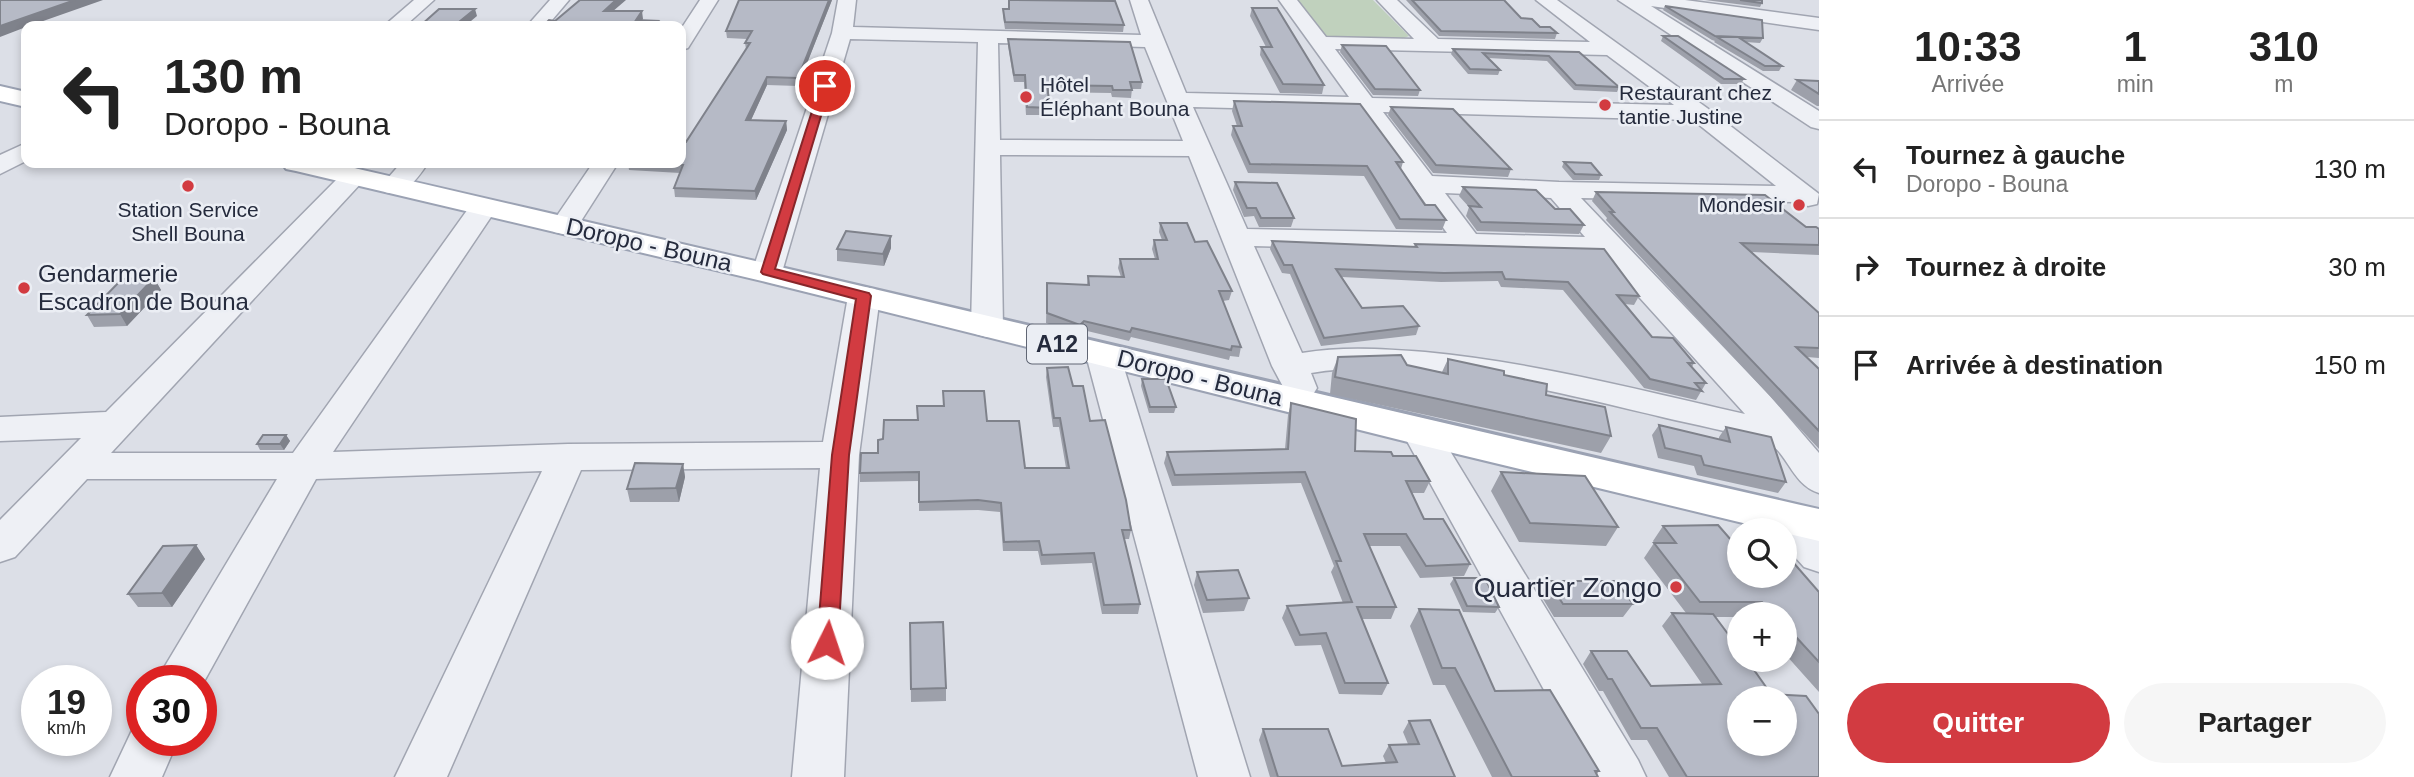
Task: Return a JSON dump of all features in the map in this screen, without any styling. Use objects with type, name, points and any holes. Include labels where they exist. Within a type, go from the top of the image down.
[{"type":"main road","points":[[0,93],[21,99]]},
{"type":"main road","name":"Doropo - Bouna","points":[[318,168],[354,176],[405,175],[483,208],[767,272],[1420,432],[1800,521]]},
{"type":"street","points":[[400,21],[425,0]]},
{"type":"street","points":[[541,21],[560,0]]},
{"type":"street","points":[[686,36],[709,0]]},
{"type":"street","points":[[767,272],[842,33],[847,0]]},
{"type":"street","points":[[1139,0],[1153,41],[1307,404]]},
{"type":"street","points":[[1288,0],[1468,243]]},
{"type":"street","points":[[1386,0],[1432,45]]},
{"type":"street","points":[[1545,0],[1699,113],[1811,200]]},
{"type":"street","points":[[1627,0],[1757,80],[1819,122]]},
{"type":"street","points":[[1644,0],[1779,9],[1819,24]]},
{"type":"street","points":[[842,33],[1153,41]]},
{"type":"street","points":[[988,36],[988,327]]},
{"type":"street","points":[[1319,43],[1612,49]]},
{"type":"street","points":[[1757,80],[1794,80]]},
{"type":"street","points":[[1178,100],[1699,113]]},
{"type":"street","points":[[989,146],[1198,149]]},
{"type":"street","points":[[0,166],[21,153]]},
{"type":"street","points":[[564,226],[602,168]]},
{"type":"street","points":[[0,546],[354,176]]},
{"type":"street","points":[[1424,184],[1811,200]]},
{"type":"street","points":[[1559,190],[1607,246],[1784,435],[1819,480]]},
{"type":"street","points":[[189,665],[304,466],[483,208]]},
{"type":"street","points":[[1238,237],[1607,246]]},
{"type":"street","points":[[818,777],[840,455],[864,296]]},
{"type":"street","points":[[1103,355],[1224,777]]},
{"type":"street","points":[[1289,366],[1341,358],[1434,362],[1538,379],[1784,435]]},
{"type":"street","points":[[0,429],[117,424]]},
{"type":"street","points":[[1420,432],[1620,777]]},
{"type":"street","points":[[77,466],[304,466],[568,457],[840,455]]},
{"type":"street","points":[[421,777],[568,457]]},
{"type":"street","points":[[1800,521],[1819,556]]},
{"type":"street","points":[[136,777],[146,756]]},
{"type":"green space","points":[[1296,0],[1373,0],[1409,36],[1399,40],[1326,38]]},
{"type":"building","points":[[0,0],[75,0],[0,26]]},
{"type":"building","points":[[580,0],[616,0],[604,11],[642,11],[636,20],[658,21],[555,21]]},
{"type":"building","points":[[739,0],[829,0],[798,78],[767,77],[746,120],[786,121],[755,191],[674,188],[682,168],[686,168],[686,142],[750,43],[745,43],[752,31],[726,31]]},
{"type":"building","points":[[1009,0],[1115,1],[1124,25],[1005,22],[1003,9],[1009,9]]},
{"type":"building","points":[[1412,0],[1504,0],[1521,18],[1532,19],[1540,27],[1550,27],[1557,33],[1441,31]]},
{"type":"building","points":[[1740,0],[1762,0],[1762,3]]},
{"type":"building","points":[[1665,6],[1762,20],[1763,38],[1715,36]]},
{"type":"building","points":[[1252,8],[1277,8],[1324,85],[1283,84],[1261,47],[1272,47]]},
{"type":"building","points":[[439,9],[475,9],[460,21],[426,21]]},
{"type":"building","points":[[1663,36],[1678,36],[1744,79],[1724,79]]},
{"type":"building","points":[[1717,37],[1738,37],[1782,66],[1765,66]]},
{"type":"building","points":[[1008,39],[1130,42],[1142,82],[1130,82],[1132,90],[1113,90],[1112,86],[1047,85],[1050,108],[1027,107],[1025,75],[1014,75]]},
{"type":"building","points":[[1342,45],[1386,46],[1420,90],[1375,89]]},
{"type":"building","points":[[1453,49],[1579,52],[1619,87],[1576,85],[1549,56],[1483,53],[1500,70],[1470,69]]},
{"type":"building","points":[[1797,80],[1819,81],[1819,94]]},
{"type":"building","points":[[1234,101],[1360,104],[1403,162],[1396,162],[1425,205],[1435,205],[1446,220],[1400,219],[1367,166],[1250,164],[1233,126],[1242,126]]},
{"type":"building","points":[[1391,107],[1453,109],[1511,169],[1436,165]]},
{"type":"building","points":[[1564,162],[1591,163],[1601,175],[1575,174]]},
{"type":"building","points":[[1235,182],[1277,183],[1294,218],[1261,218],[1256,208],[1247,208]]},
{"type":"building","points":[[1463,187],[1536,190],[1555,209],[1570,209],[1584,225],[1481,222],[1469,206],[1481,207]]},
{"type":"building","points":[[1596,192],[1765,195],[1806,227],[1819,229],[1819,245],[1741,243],[1819,313],[1819,348],[1796,347],[1819,369],[1819,431],[1610,212],[1614,212]]},
{"type":"building","points":[[1160,223],[1187,223],[1195,242],[1207,241],[1232,291],[1219,291],[1241,347],[1232,346],[1231,350],[1132,328],[1130,332],[1084,321],[1080,325],[1047,313],[1047,283],[1089,285],[1088,276],[1124,277],[1120,259],[1158,259],[1154,240],[1167,240]]},
{"type":"building","points":[[846,231],[891,236],[883,254],[837,249]]},
{"type":"building","points":[[1272,241],[1417,247],[1415,244],[1604,249],[1639,296],[1617,295],[1652,337],[1673,338],[1694,363],[1688,363],[1706,383],[1695,383],[1702,391],[1650,379],[1568,282],[1505,279],[1502,272],[1336,269],[1362,308],[1403,306],[1419,326],[1324,338],[1292,265],[1284,265]]},
{"type":"building","points":[[154,278],[120,314],[87,315],[122,279]]},
{"type":"building","points":[[1401,355],[1407,365],[1448,374],[1448,359],[1547,384],[1546,395],[1605,407],[1611,436],[1335,377],[1338,357]]},
{"type":"building","points":[[1068,367],[1073,386],[1083,386],[1090,421],[1105,420],[1126,500],[1131,530],[1122,530],[1140,604],[1104,605],[1094,553],[1042,555],[1039,541],[1004,542],[1001,503],[978,500],[919,502],[919,472],[860,473],[861,453],[878,453],[878,440],[883,439],[884,420],[918,420],[917,406],[944,406],[943,391],[984,391],[987,421],[1019,421],[1025,468],[1069,468],[1060,418],[1054,418],[1047,368]]},
{"type":"building","points":[[1142,379],[1166,379],[1176,407],[1150,407]]},
{"type":"building","points":[[1291,403],[1356,419],[1355,451],[1416,456],[1430,481],[1406,481],[1424,519],[1443,519],[1470,564],[1426,566],[1406,534],[1364,534],[1396,607],[1357,607],[1388,683],[1345,683],[1326,633],[1300,635],[1287,606],[1352,602],[1336,561],[1341,561],[1305,472],[1175,475],[1167,452],[1288,449]]},
{"type":"building","points":[[1659,425],[1730,442],[1726,427],[1771,437],[1786,482],[1704,465],[1701,456],[1665,448]]},
{"type":"building","points":[[263,435],[286,435],[280,444],[257,444]]},
{"type":"building","points":[[635,463],[683,464],[676,488],[627,489]]},
{"type":"building","points":[[1501,472],[1585,476],[1618,527],[1530,523]]},
{"type":"building","points":[[1718,525],[1727,535],[1727,588],[1797,588],[1797,567],[1819,592],[1819,662],[1797,638],[1797,602],[1700,602],[1654,543],[1676,543],[1663,526]]},
{"type":"building","points":[[196,545],[162,593],[128,594],[163,546]]},
{"type":"building","points":[[1238,570],[1249,598],[1207,600],[1197,572]]},
{"type":"building","points":[[1454,578],[1485,578],[1499,607],[1467,606]]},
{"type":"building","points":[[1548,581],[1616,581],[1633,604],[1563,604]]},
{"type":"building","points":[[1419,609],[1459,610],[1495,691],[1550,690],[1599,771],[1595,771],[1598,777],[1512,777],[1455,668],[1442,668]]},
{"type":"building","points":[[1672,613],[1713,614],[1727,633],[1727,672],[1755,672],[1765,686],[1727,686],[1727,756],[1797,756],[1797,695],[1806,696],[1819,714],[1819,777],[1687,777],[1657,728],[1641,728],[1612,679],[1608,679],[1591,651],[1627,651],[1651,686],[1721,684]]},
{"type":"building","points":[[943,622],[946,688],[911,689],[910,623]]},
{"type":"building","points":[[1430,720],[1455,777],[1278,777],[1263,729],[1328,729],[1342,766],[1397,762],[1389,745],[1419,744],[1409,721]]},
{"type":"place","name":"Hôtel Éléphant Bouna","points":[[1026,97]]},
{"type":"place","name":"Restaurant chez tantie Justine","points":[[1605,105]]},
{"type":"place","name":"Station Service Shell Bouna","points":[[188,186]]},
{"type":"place","name":"Mondesir","points":[[1799,205]]},
{"type":"place","name":"Gendarmerie Escadron de Bouna","points":[[24,288]]},
{"type":"place","name":"Quartier Zongo","points":[[1676,587]]},
{"type":"route","points":[[825,86],[767,272],[864,296],[840,455],[827,643]]}]
